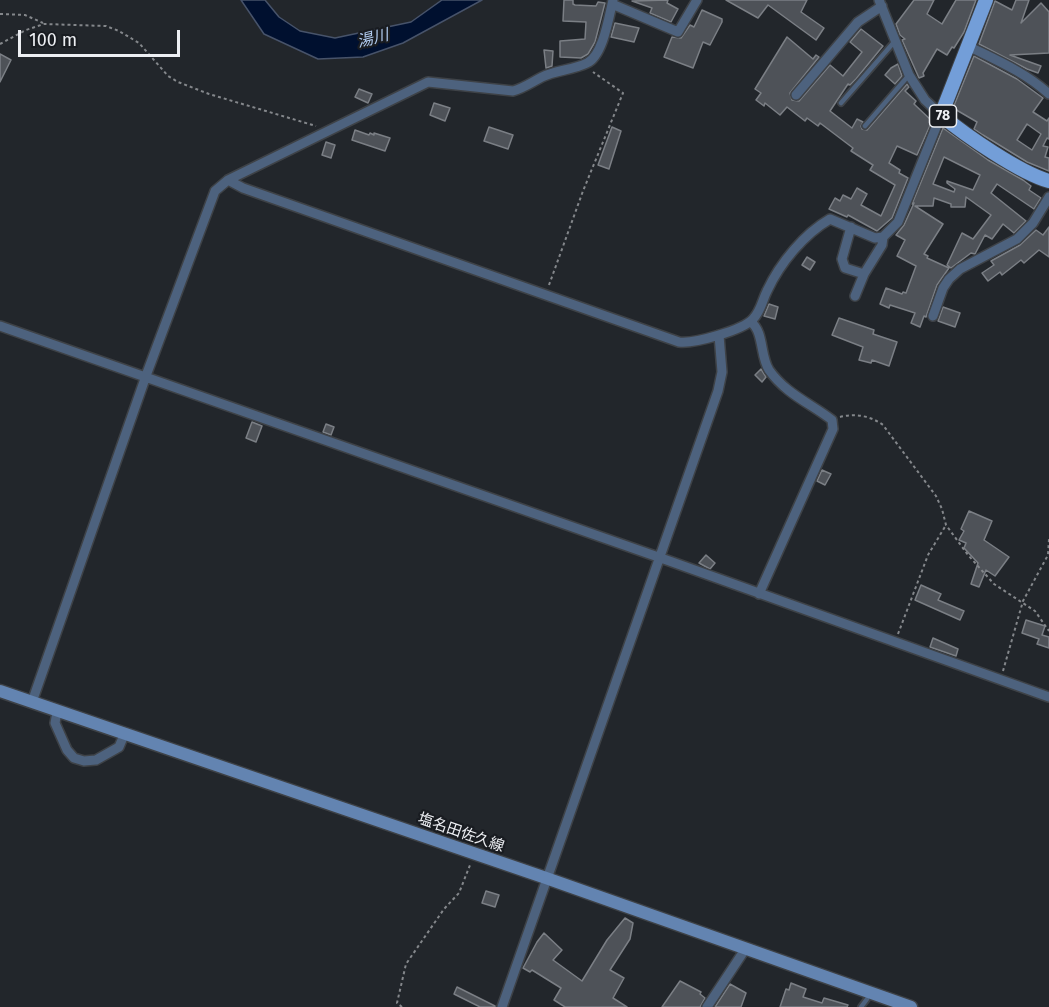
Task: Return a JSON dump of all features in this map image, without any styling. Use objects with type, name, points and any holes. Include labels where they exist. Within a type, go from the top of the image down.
[{"type":"main road","name":"78","points":[[986,0],[941,115],[1030,175],[1049,181]]},
{"type":"main road","name":"塩名田佐久線","points":[[0,691],[546,878],[911,1007]]},
{"type":"street","points":[[32,702],[146,378],[215,191],[228,180],[428,82],[513,91],[524,88],[543,77],[588,63],[600,50],[613,2],[678,32],[697,0]]},
{"type":"street","points":[[228,180],[243,188],[546,293],[679,342],[693,342],[719,335],[751,322],[759,311],[767,290],[790,253],[830,219],[875,238],[883,237],[898,222],[941,115],[925,100],[909,75],[880,3],[858,22],[796,95]]},
{"type":"street","points":[[968,46],[1015,69],[1049,93]]},
{"type":"street","points":[[933,316],[943,288],[949,279],[960,270],[1017,238],[1033,223],[1049,197]]},
{"type":"street","points":[[851,227],[842,259],[845,268],[864,274]]},
{"type":"street","points":[[855,296],[864,274],[882,245],[883,237]]},
{"type":"street","points":[[751,322],[758,332],[767,367],[780,384],[832,420],[833,429],[759,594]]},
{"type":"street","points":[[0,326],[1049,697]]},
{"type":"street","points":[[502,1007],[718,391],[722,372],[719,335]]},
{"type":"street","points":[[57,712],[55,723],[67,750],[74,758],[84,761],[96,760],[119,747],[124,735]]},
{"type":"street","points":[[707,1007],[746,948]]},
{"type":"lane","points":[[841,103],[895,41]]},
{"type":"lane","points":[[865,126],[909,75]]},
{"type":"lane","points":[[861,1007],[867,999]]},
{"type":"path","points":[[0,14],[25,15],[44,24]]},
{"type":"path","points":[[0,44],[26,30],[44,24],[106,26],[120,31],[139,43],[168,76],[178,82],[209,94],[281,114],[327,130]]},
{"type":"path","points":[[546,293],[583,191],[623,93],[591,71],[588,63]]},
{"type":"path","points":[[832,420],[856,415],[876,420],[883,425],[936,496],[946,525],[968,555],[994,584],[1035,611],[1049,631]]},
{"type":"path","points":[[895,642],[928,555],[946,525]]},
{"type":"path","points":[[1000,680],[1023,601],[1048,555],[1049,539]]},
{"type":"path","points":[[402,1007],[397,1004],[406,964],[444,909],[459,893],[474,857]]},
{"type":"water","name":"湯川","points":[[241,0],[265,0],[279,17],[300,31],[335,38],[411,22],[442,0],[482,0],[403,43],[363,57],[318,59],[264,34]]},
{"type":"building","points":[[564,0],[573,0],[575,5],[596,6],[598,2],[605,3],[595,42],[588,54],[581,58],[560,57],[560,41],[585,39],[586,22],[563,21]]},
{"type":"building","points":[[668,0],[667,3],[678,9],[671,22],[650,13],[652,8],[632,1]]},
{"type":"building","points":[[726,0],[807,0],[801,12],[824,28],[816,40],[768,5],[758,18]]},
{"type":"building","points":[[914,0],[934,0],[927,14],[942,24],[956,0],[976,0],[964,32],[954,48],[952,47],[947,55],[937,49],[923,73],[924,76],[919,78],[902,40],[905,39],[900,35],[896,24]]},
{"type":"building","points":[[1016,0],[1029,0],[1021,23],[1041,3],[1049,12],[1049,53],[1010,55],[1041,66],[1038,73],[979,44],[995,1],[1012,10]]},
{"type":"building","points":[[702,10],[722,19],[722,22],[710,45],[703,42],[693,68],[664,57],[672,37],[681,38],[690,25],[694,27]]},
{"type":"building","points":[[615,23],[639,28],[634,42],[611,37]]},
{"type":"building","points":[[861,29],[883,46],[856,79],[850,85],[848,84],[830,111],[852,128],[857,119],[863,122],[862,129],[867,130],[907,84],[909,87],[905,91],[916,101],[914,104],[932,121],[917,155],[897,146],[889,163],[908,178],[892,218],[877,231],[848,215],[847,217],[829,209],[835,198],[840,201],[843,195],[851,199],[857,188],[867,194],[861,205],[881,216],[895,185],[870,170],[873,165],[851,151],[853,148],[820,123],[818,126],[807,118],[805,121],[787,107],[780,115],[765,103],[764,106],[756,100],[761,93],[755,89],[787,37],[813,59],[816,55],[819,57],[790,93],[792,100],[799,101],[830,65],[843,76],[862,52],[850,42]]},
{"type":"building","points":[[544,50],[553,51],[552,66],[546,68]]},
{"type":"building","points":[[0,54],[11,60],[0,82]]},
{"type":"building","points":[[974,56],[1017,79],[1043,98],[1033,112],[1047,121],[1049,118],[1049,139],[1047,138],[1043,146],[1048,147],[1045,157],[1049,158],[1049,171],[1027,162],[983,135],[974,129],[977,122],[953,108]],"holes":[[[1027,124],[1041,134],[1032,150],[1017,140]]]},
{"type":"building","points":[[898,64],[902,76],[895,84],[885,75]]},
{"type":"building","points":[[359,89],[372,94],[368,103],[355,97]]},
{"type":"building","points":[[434,103],[450,108],[445,121],[430,115]]},
{"type":"building","points":[[489,127],[513,135],[508,149],[484,141]]},
{"type":"building","points":[[612,127],[621,131],[609,169],[598,165]]},
{"type":"building","points":[[943,128],[988,160],[1023,180],[1031,186],[1029,190],[1041,198],[1034,209],[997,184],[991,193],[1026,221],[1014,233],[1003,224],[992,239],[985,235],[975,254],[971,253],[951,268],[947,265],[962,233],[973,239],[991,215],[966,197],[965,207],[951,207],[951,204],[934,198],[933,206],[915,206],[943,224],[924,254],[928,256],[927,258],[949,268],[937,285],[926,317],[924,316],[920,327],[911,323],[915,313],[880,304],[886,288],[902,294],[906,293],[916,266],[897,256],[905,240],[896,235],[904,225],[914,203],[912,204]],"holes":[[[944,157],[980,175],[973,190],[947,181],[955,189],[954,192],[933,184]]]},
{"type":"building","points":[[355,130],[390,138],[385,151],[352,140]]},
{"type":"building","points":[[326,142],[335,145],[331,158],[322,155]]},
{"type":"building","points":[[1049,227],[1049,257],[1039,250],[1024,263],[1021,260],[1002,275],[1000,272],[988,281],[982,273],[994,265],[991,261],[1020,245],[1036,230],[1043,235]]},
{"type":"building","points":[[807,257],[815,262],[810,270],[802,265]]},
{"type":"building","points":[[769,304],[778,307],[775,319],[764,316]]},
{"type":"building","points":[[943,307],[960,313],[955,327],[938,321]]},
{"type":"building","points":[[839,318],[874,330],[873,334],[897,342],[889,366],[872,360],[871,363],[859,360],[863,347],[832,335]]},
{"type":"building","points":[[761,369],[766,377],[762,382],[755,375]]},
{"type":"building","points":[[252,422],[262,426],[256,442],[246,438]]},
{"type":"building","points":[[326,424],[334,427],[331,435],[323,432]]},
{"type":"building","points":[[822,470],[831,474],[825,485],[817,481]]},
{"type":"building","points":[[969,511],[992,521],[984,540],[1009,557],[995,576],[986,570],[979,587],[971,584],[978,563],[964,548],[966,543],[959,540]]},
{"type":"building","points":[[706,555],[715,563],[710,569],[699,563]]},
{"type":"building","points":[[921,585],[941,594],[938,600],[964,611],[960,620],[915,600]]},
{"type":"building","points":[[1026,620],[1045,626],[1042,635],[1049,637],[1049,648],[1037,644],[1039,639],[1022,633]]},
{"type":"building","points":[[933,638],[958,649],[956,656],[930,647]]},
{"type":"building","points":[[486,891],[499,895],[495,907],[482,903]]},
{"type":"building","points":[[625,918],[633,923],[630,939],[610,970],[624,978],[613,998],[627,1007],[565,1007],[554,1000],[561,988],[532,970],[530,972],[523,968],[544,933],[562,950],[553,960],[582,981],[607,940]]},
{"type":"building","points":[[680,981],[701,992],[700,994],[705,998],[700,1007],[662,1007]]},
{"type":"building","points":[[791,983],[806,989],[803,997],[822,1003],[824,998],[848,1005],[847,1007],[780,1007],[786,989],[789,990]]},
{"type":"building","points":[[730,984],[746,993],[741,1007],[715,1007]]},
{"type":"building","points":[[457,987],[495,1007],[480,1007],[454,994]]}]
